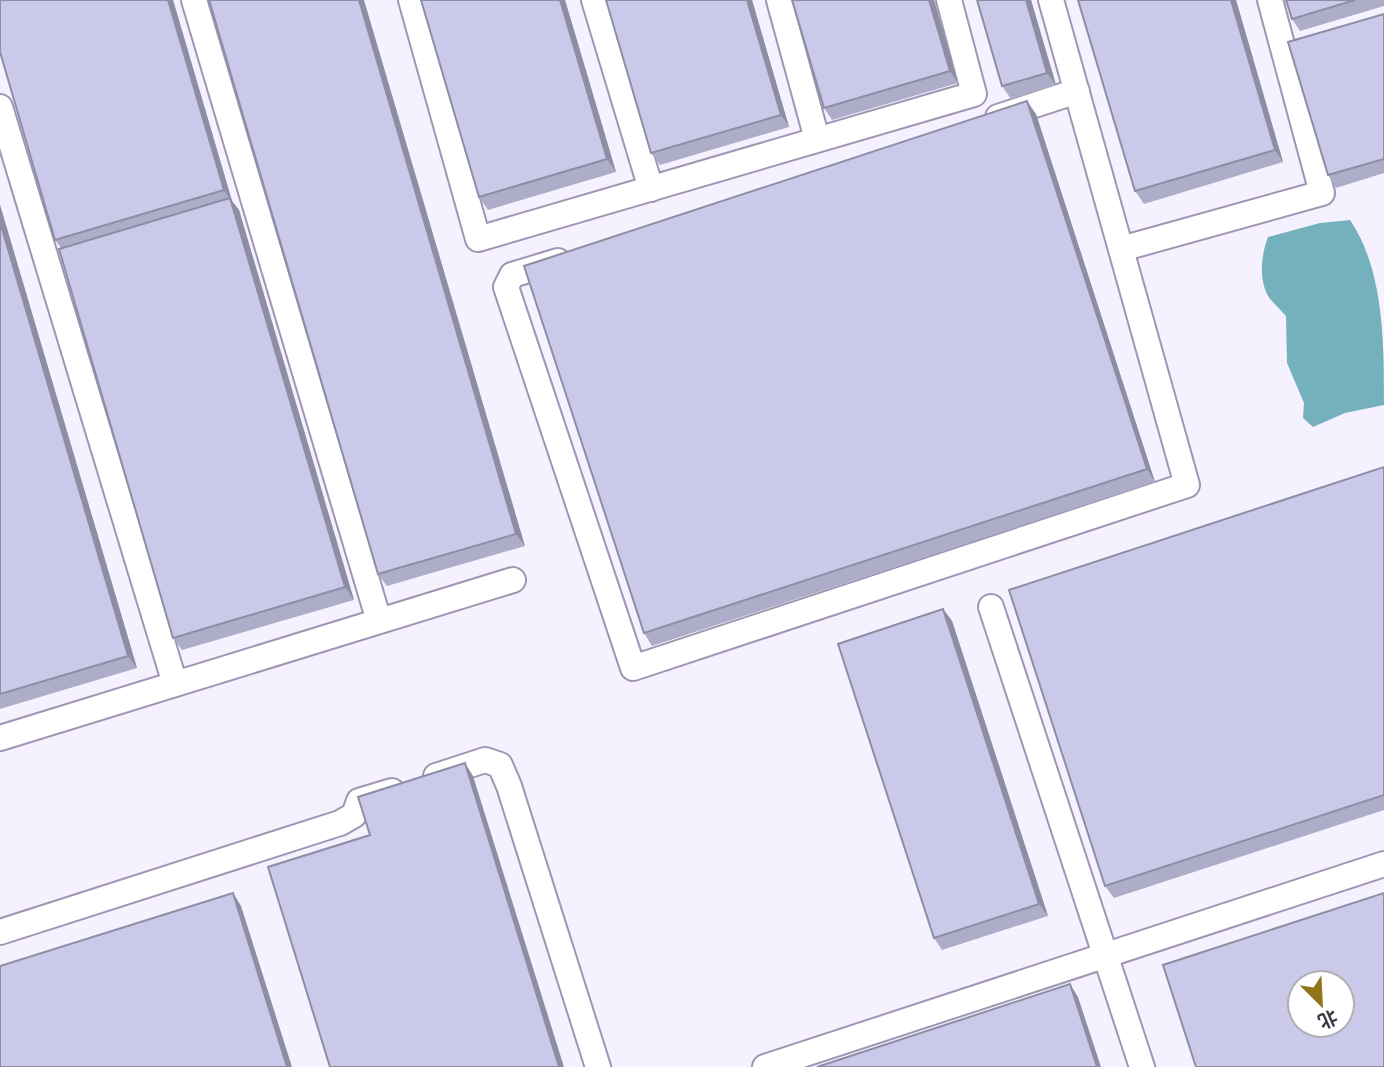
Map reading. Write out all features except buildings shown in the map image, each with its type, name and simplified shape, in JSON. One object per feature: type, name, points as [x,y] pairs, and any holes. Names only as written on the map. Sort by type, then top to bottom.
[{"type":"lane","points":[[194,0],[379,621]]},
{"type":"lane","points":[[411,0],[478,239],[974,94],[949,0]]},
{"type":"lane","points":[[594,0],[651,189]]},
{"type":"lane","points":[[779,0],[817,139]]},
{"type":"lane","points":[[578,254],[512,275],[506,287],[633,668],[1187,485],[1051,0]]},
{"type":"lane","points":[[1121,249],[1322,192],[1270,0]]},
{"type":"lane","points":[[972,125],[1077,91]]},
{"type":"lane","points":[[0,107],[175,684]]},
{"type":"lane","points":[[0,738],[513,580]]},
{"type":"lane","points":[[991,607],[1142,1067]]},
{"type":"lane","points":[[0,932],[340,823],[354,816],[359,801],[485,760],[500,765],[509,786],[598,1067]]},
{"type":"lane","points":[[765,1067],[1384,864]]},
{"type":"water","points":[[1350,220],[1370,261],[1376,284],[1382,332],[1384,405],[1345,413],[1313,427],[1303,418],[1304,403],[1287,363],[1286,316],[1270,299],[1264,285],[1264,252],[1268,237],[1320,223]]}]
